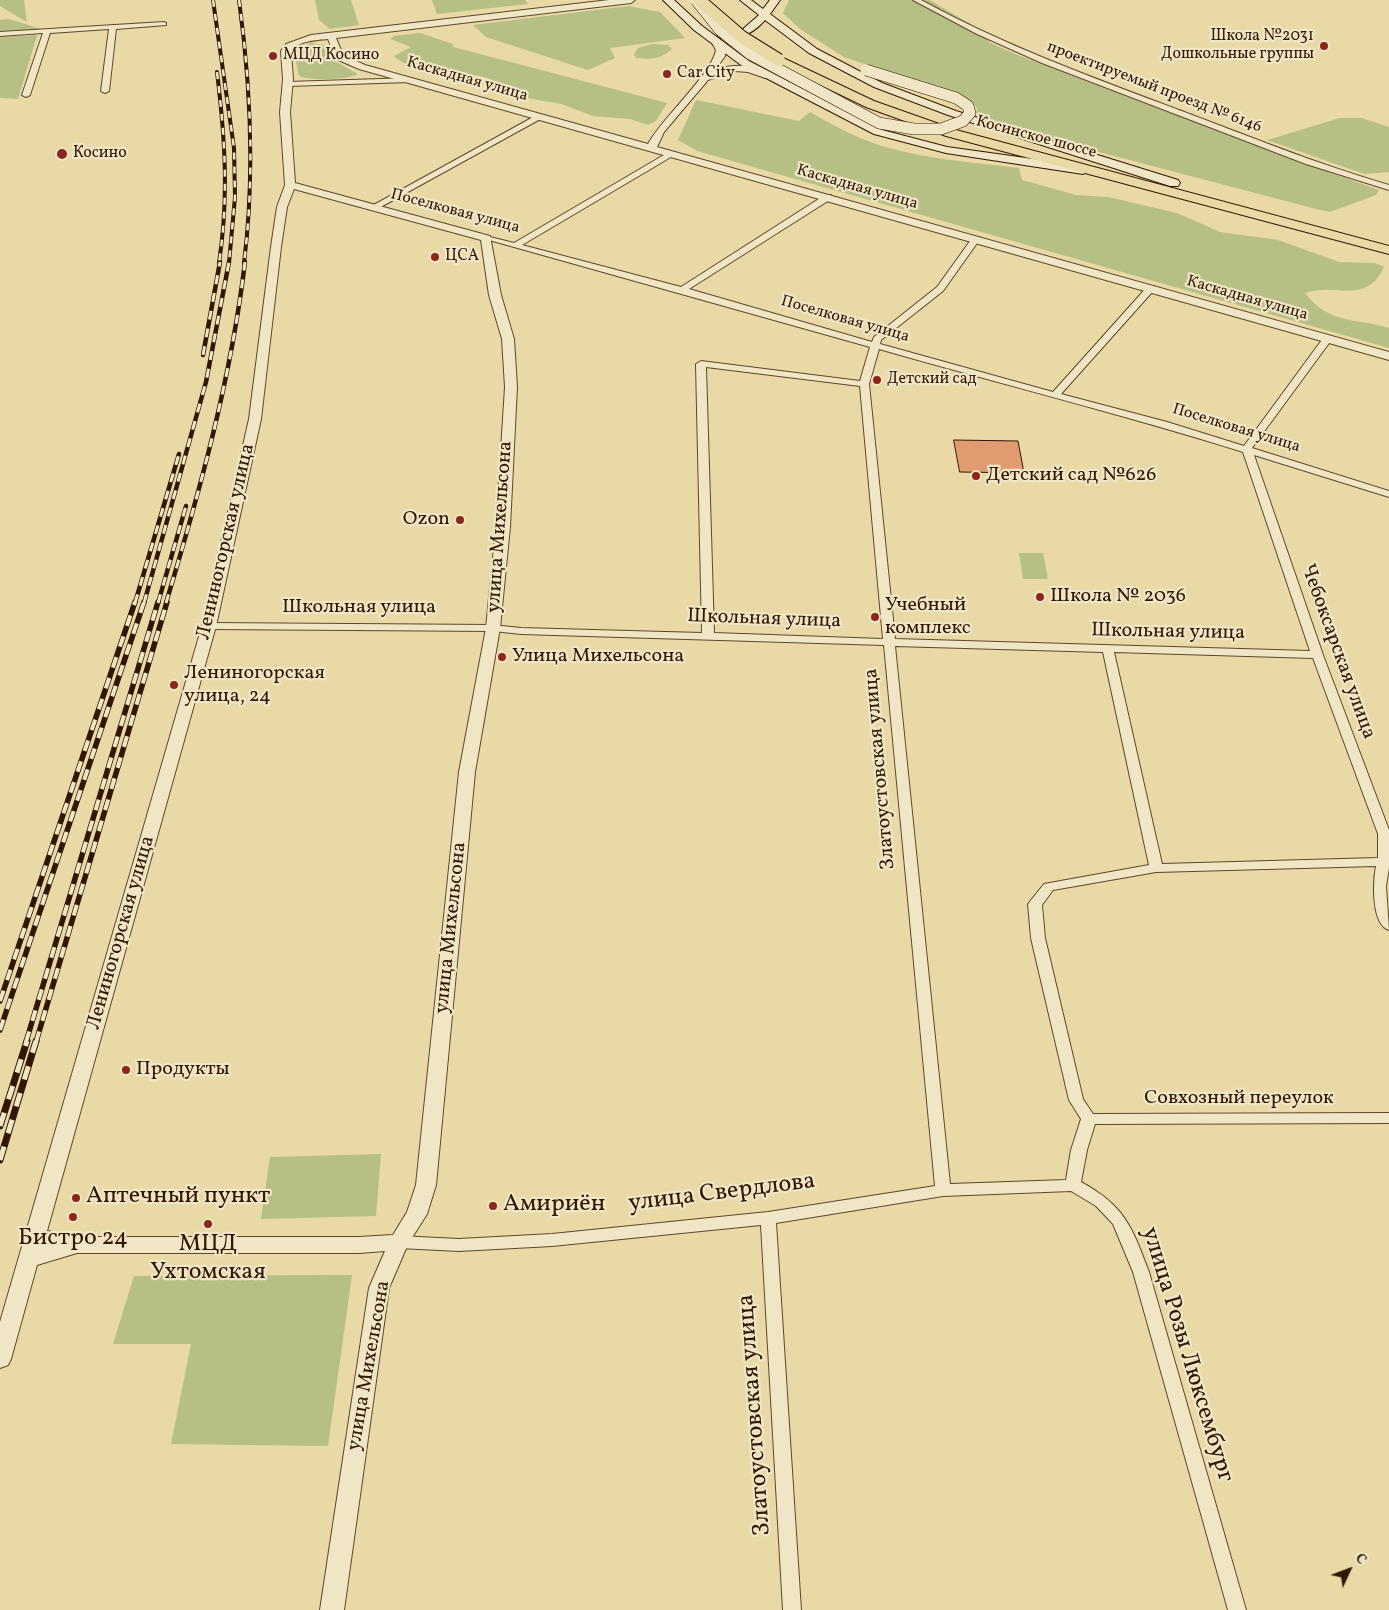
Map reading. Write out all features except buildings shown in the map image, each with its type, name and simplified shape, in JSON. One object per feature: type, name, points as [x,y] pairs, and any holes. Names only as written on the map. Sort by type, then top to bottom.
[{"type":"highway","name":"Косинское шоссе","points":[[698,0],[742,37],[779,60],[836,90],[900,116],[985,143],[1389,250]]},
{"type":"highway","name":"Косинское шоссе","points":[[728,9],[762,35],[796,57],[863,90],[943,120],[1008,140],[1389,240]]},
{"type":"main road","points":[[668,0],[716,42],[766,75],[864,126],[908,142],[946,150],[1111,176]]},
{"type":"main road","points":[[698,0],[705,14],[728,38],[753,58],[879,123],[901,128],[940,128],[959,124],[970,113],[968,106],[956,98],[866,70],[812,50]]},
{"type":"main road","points":[[745,0],[812,50],[853,74],[928,105],[1174,183]]},
{"type":"main road","points":[[698,28],[726,35],[750,31],[775,0]]},
{"type":"street","name":"Лениногорская улица","points":[[0,1359],[209,626],[254,419],[277,239],[282,207],[290,185],[285,112],[288,84],[286,53],[289,46],[312,38],[631,0]]},
{"type":"street","name":"проектируемый проезд № 6146","points":[[916,0],[974,32],[1041,61],[1314,164],[1389,188]]},
{"type":"street","points":[[0,34],[164,24]]},
{"type":"street","points":[[105,91],[113,27]]},
{"type":"street","points":[[26,95],[47,31]]},
{"type":"street","name":"Каскадная улица","points":[[331,36],[338,55],[344,61],[1389,356]]},
{"type":"street","points":[[651,148],[660,131],[705,78],[721,54],[716,42]]},
{"type":"street","points":[[705,78],[733,67],[749,68],[766,75]]},
{"type":"street","points":[[288,84],[409,80]]},
{"type":"street","points":[[374,207],[540,117]]},
{"type":"street","points":[[515,246],[672,154]]},
{"type":"street","name":"Поселковая улица","points":[[290,185],[682,290],[1054,396],[1130,415],[1247,449],[1389,494]]},
{"type":"street","points":[[682,290],[828,197]]},
{"type":"street","name":"улица Михельсона","points":[[332,1610],[379,1288],[399,1242],[417,1214],[426,1185],[468,772],[493,628],[503,527],[511,387],[508,339],[495,295],[486,238]]},
{"type":"street","points":[[874,345],[883,333],[940,290],[976,239]]},
{"type":"street","points":[[1054,396],[1152,288]]},
{"type":"street","points":[[1247,449],[1327,339]]},
{"type":"street","name":"Златоустовская улица","points":[[874,345],[864,384],[891,642],[898,746],[943,1190]]},
{"type":"street","points":[[708,637],[704,504],[706,454],[702,364],[864,384]]},
{"type":"street","name":"Чебоксарская улица","points":[[1247,449],[1317,655],[1384,834],[1387,862],[1380,881],[1381,907],[1389,926]]},
{"type":"street","name":"Школьная улица","points":[[209,626],[493,628],[521,631],[1317,655]]},
{"type":"street","points":[[1108,650],[1156,868]]},
{"type":"street","points":[[1072,1186],[1079,1150],[1089,1119],[1076,1100],[1038,938],[1035,904],[1050,887],[1156,868],[1387,862]]},
{"type":"street","name":"Совхозный переулок","points":[[1089,1119],[1389,1118]]},
{"type":"street","name":"улица Свердлова","points":[[35,1236],[78,1245],[359,1245],[399,1242],[460,1245],[552,1240],[768,1218],[943,1190],[1072,1186]]},
{"type":"street","name":"улица Розы Люксембург","points":[[1072,1186],[1098,1198],[1115,1213],[1126,1231],[1141,1272],[1237,1610]]},
{"type":"street","name":"Златоустовская улица","points":[[768,1218],[792,1610]]},
{"type":"street","name":"улица Свердлова","points":[[28,1260],[78,1245]]},
{"type":"green space","points":[[0,0],[24,0],[27,22],[0,6]]},
{"type":"green space","points":[[315,0],[351,0],[359,25],[330,29],[319,20]]},
{"type":"green space","points":[[432,0],[525,0],[528,4],[437,14]]},
{"type":"green space","points":[[789,0],[930,0],[993,38],[988,42],[1018,55],[1379,190],[1376,195],[1330,212],[1084,148],[984,117],[976,113],[977,108],[970,100],[844,57],[800,29],[783,13]]},
{"type":"green space","points":[[628,6],[660,12],[685,38],[610,48],[615,58],[588,70],[486,37],[473,25]]},
{"type":"green space","points":[[9,19],[41,29],[0,31],[0,20]]},
{"type":"green space","points":[[420,33],[453,44],[453,47],[667,103],[656,121],[648,125],[630,119],[593,116],[561,104],[516,96],[510,92],[508,87],[486,78],[422,69],[401,62],[394,56],[411,47],[390,39],[394,36]]},
{"type":"green space","points":[[37,35],[18,99],[0,98],[0,37]]},
{"type":"green space","points":[[312,43],[325,45],[331,59],[358,74],[346,78],[329,79],[312,79],[299,76],[294,51],[301,46]]},
{"type":"green space","points":[[652,44],[668,45],[672,49],[656,58],[636,58],[634,55],[638,48]]},
{"type":"green space","points":[[696,100],[799,121],[810,112],[859,137],[893,149],[946,159],[1019,168],[1022,180],[1076,195],[1108,197],[1177,213],[1220,232],[1278,240],[1339,262],[1375,263],[1384,267],[1377,279],[1368,286],[1349,291],[1316,290],[1305,293],[1324,311],[1334,316],[1389,328],[1389,348],[697,151],[678,140]]},
{"type":"green space","points":[[1340,118],[1362,118],[1389,127],[1389,172],[1364,174],[1267,140]]},
{"type":"green space","points":[[1019,553],[1043,553],[1048,579],[1023,579]]},
{"type":"green space","points":[[381,1154],[376,1216],[261,1219],[270,1157]]},
{"type":"green space","points":[[352,1275],[328,1446],[171,1444],[191,1344],[113,1344],[134,1276]]},
{"type":"railway","points":[[213,0],[234,148],[235,197],[229,263]]},
{"type":"railway","points":[[239,0],[249,99],[250,132],[250,197],[244,263]]},
{"type":"railway","points":[[217,72],[225,168],[224,215],[219,263]]},
{"type":"railway","points":[[203,355],[220,262]]},
{"type":"railway","points":[[144,603],[206,382],[229,262]]},
{"type":"railway","points":[[166,603],[191,518],[223,392],[232,349],[245,262]]},
{"type":"railway","points":[[135,603],[179,454]]},
{"type":"railway","points":[[158,603],[186,506]]},
{"type":"railway","points":[[0,1001],[135,602]]},
{"type":"railway","points":[[0,1030],[144,602]]},
{"type":"railway","points":[[26,1042],[158,602]]},
{"type":"railway","points":[[36,1042],[167,602]]},
{"type":"railway","points":[[0,1126],[27,1041]]},
{"type":"railway","points":[[0,1160],[36,1041]]},
{"type":"place","name":"Школа №2031 Дошкольные группы","points":[[1324,46]]},
{"type":"place","name":"МЦД Косино","points":[[273,56]]},
{"type":"place","name":"Car City","points":[[667,74]]},
{"type":"place","name":"Косино","points":[[62,154]]},
{"type":"place","name":"ЦСА","points":[[435,257]]},
{"type":"place","name":"Детский сад","points":[[877,380]]},
{"type":"place","name":"Детский сад №626","points":[[976,476]]},
{"type":"place","name":"Ozon","points":[[460,520]]},
{"type":"place","name":"Школа № 2036","points":[[1040,597]]},
{"type":"place","name":"Учебный комплекс","points":[[875,617]]},
{"type":"place","name":"Улица Михельсона","points":[[502,657]]},
{"type":"place","name":"Лениногорская улица, 24","points":[[174,685]]},
{"type":"place","name":"Продукты","points":[[126,1070]]},
{"type":"place","name":"Аптечный пункт","points":[[76,1198]]},
{"type":"place","name":"Амириён","points":[[493,1206]]},
{"type":"place","name":"Бистро 24","points":[[73,1217]]},
{"type":"place","name":"МЦД Ухтомская","points":[[208,1224]]}]
